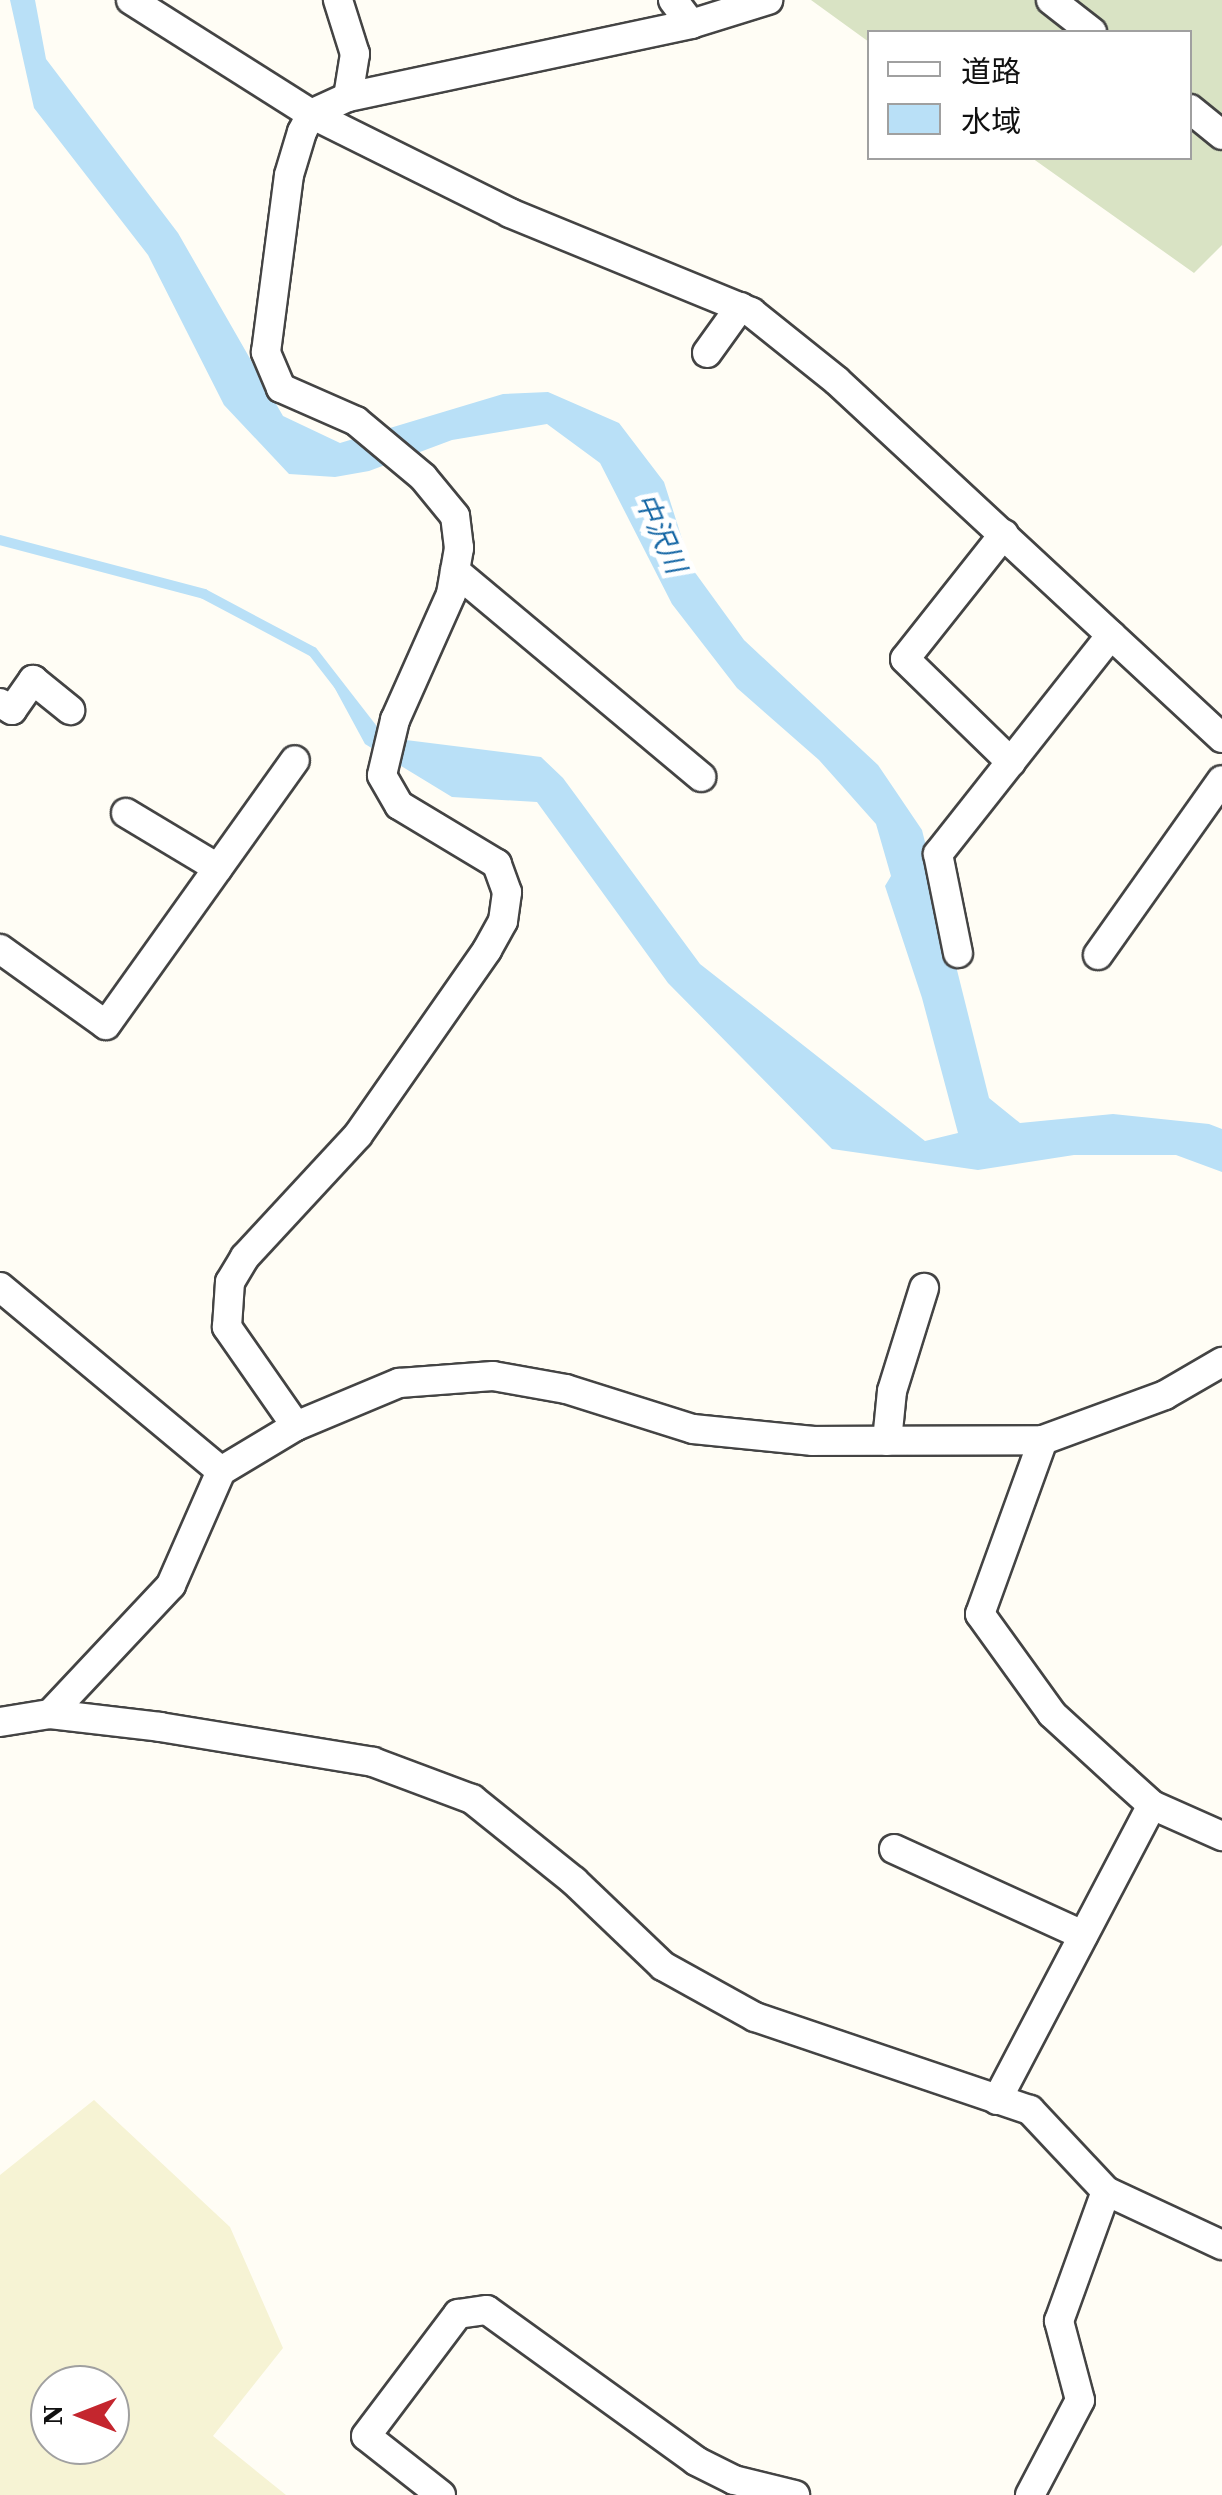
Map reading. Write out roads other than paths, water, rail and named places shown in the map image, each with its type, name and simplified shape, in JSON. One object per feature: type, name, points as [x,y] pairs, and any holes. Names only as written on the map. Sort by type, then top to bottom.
[{"type":"street","points":[[131,0],[311,114],[510,213],[740,307],[836,381],[1222,738]]},
{"type":"street","points":[[338,0],[355,54],[348,97]]},
{"type":"street","points":[[672,0],[691,24]]},
{"type":"street","points":[[296,1426],[228,1326],[230,1282],[246,1257],[358,1135],[503,921],[506,892],[497,864],[399,805],[382,775],[395,720],[450,594],[459,548],[455,516],[411,466],[356,421],[281,388],[266,352],[289,175],[311,114],[348,97],[691,24],[768,0]]},
{"type":"street","points":[[1050,0],[1089,30]]},
{"type":"street","points":[[1192,112],[1222,135]]},
{"type":"street","points":[[707,353],[740,307]]},
{"type":"street","points":[[1004,534],[906,659],[1010,762]]},
{"type":"street","points":[[454,571],[701,777]]},
{"type":"street","points":[[958,953],[938,854],[1111,635]]},
{"type":"street","points":[[4,714],[33,680],[70,710]]},
{"type":"street","points":[[0,949],[106,1024],[294,760]]},
{"type":"street","points":[[1098,955],[1222,780]]},
{"type":"street","points":[[126,813],[218,868]]},
{"type":"street","points":[[0,1287],[221,1471]]},
{"type":"street","points":[[887,1441],[892,1391],[924,1288]]},
{"type":"street","points":[[50,1714],[171,1584],[221,1471],[296,1426],[399,1382],[493,1376],[566,1389],[693,1430],[814,1441],[1043,1440],[1166,1395],[1222,1362]]},
{"type":"street","points":[[1043,1440],[980,1614],[1052,1714],[1152,1804],[1222,1836]]},
{"type":"street","points":[[0,1722],[50,1714],[372,1762],[472,1799],[574,1881],[663,1966],[754,2018],[1030,2110],[1106,2191],[1222,2245]]},
{"type":"street","points":[[997,2100],[1152,1804]]},
{"type":"street","points":[[894,1849],[1083,1934]]},
{"type":"street","points":[[1030,2495],[1080,2400],[1059,2322],[1106,2191]]},
{"type":"street","points":[[441,2495],[366,2436],[458,2314],[487,2310],[730,2487],[795,2495]]},
{"type":"water","name":"中沢川","points":[[10,0],[35,0],[46,59],[178,233],[283,416],[340,443],[503,394],[548,392],[619,423],[664,482],[691,567],[744,640],[878,765],[922,830],[989,1098],[1020,1123],[1113,1114],[1209,1124],[1222,1129],[1222,1172],[1176,1155],[1074,1155],[978,1170],[832,1149],[668,983],[537,802],[452,797],[365,744],[326,672],[374,736],[541,757],[563,778],[700,964],[925,1141],[958,1133],[922,998],[885,886],[891,876],[876,824],[819,760],[737,688],[672,604],[600,463],[547,424],[452,440],[369,471],[335,477],[289,474],[224,405],[148,255],[34,108]]},
{"type":"waterway","points":[[0,540],[204,594],[313,652],[386,746]]}]
